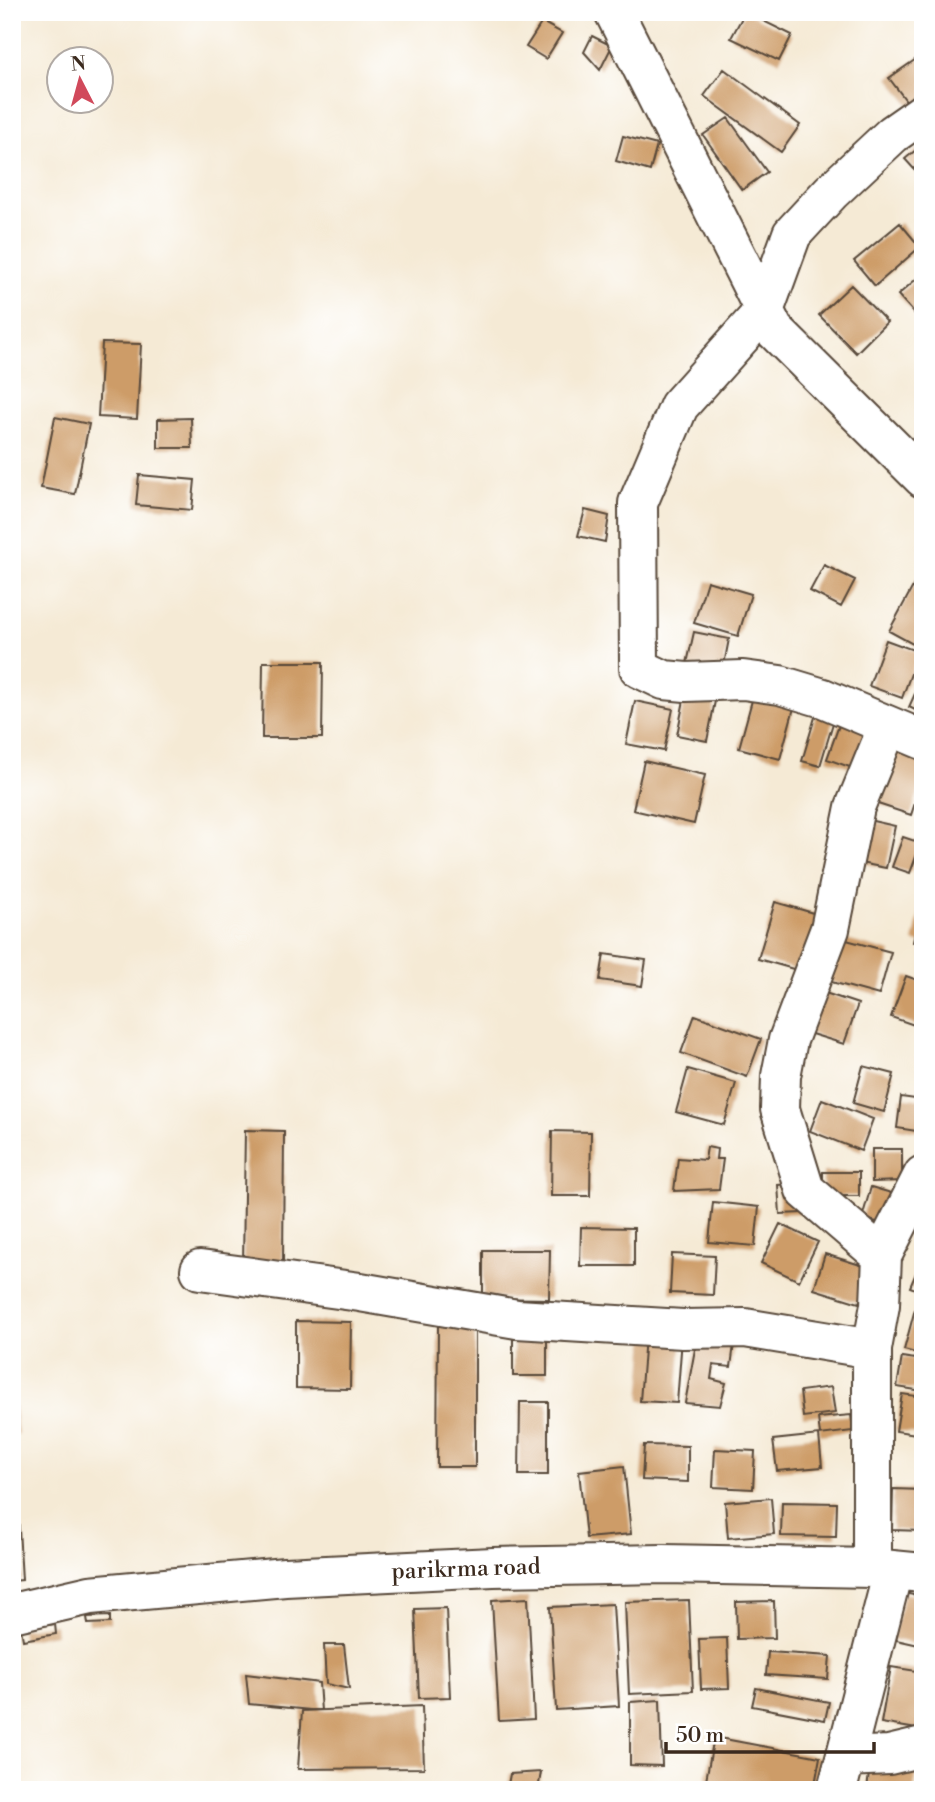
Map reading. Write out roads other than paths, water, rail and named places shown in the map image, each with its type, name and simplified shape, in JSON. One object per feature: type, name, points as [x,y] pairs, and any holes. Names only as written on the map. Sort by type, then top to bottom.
[{"type":"street","points":[[614,12],[774,330],[923,478]]},
{"type":"street","points":[[882,1256],[805,1189],[780,1109],[781,1076],[788,1041],[830,929],[855,807],[905,733],[822,698],[780,685],[743,680],[664,680],[639,668],[638,503],[679,406],[764,311],[792,234],[831,192],[893,134],[923,113]]},
{"type":"street","points":[[841,1774],[896,1571],[872,1349],[880,1305],[882,1256],[923,1175]]},
{"type":"street","points":[[200,1270],[360,1292],[517,1320],[683,1329],[745,1328],[872,1349]]},
{"type":"street","name":"parikrma road","points":[[12,1613],[90,1595],[285,1577],[493,1567],[651,1564],[896,1571]]},
{"type":"street","points":[[841,1774],[888,1755],[923,1746]]}]
